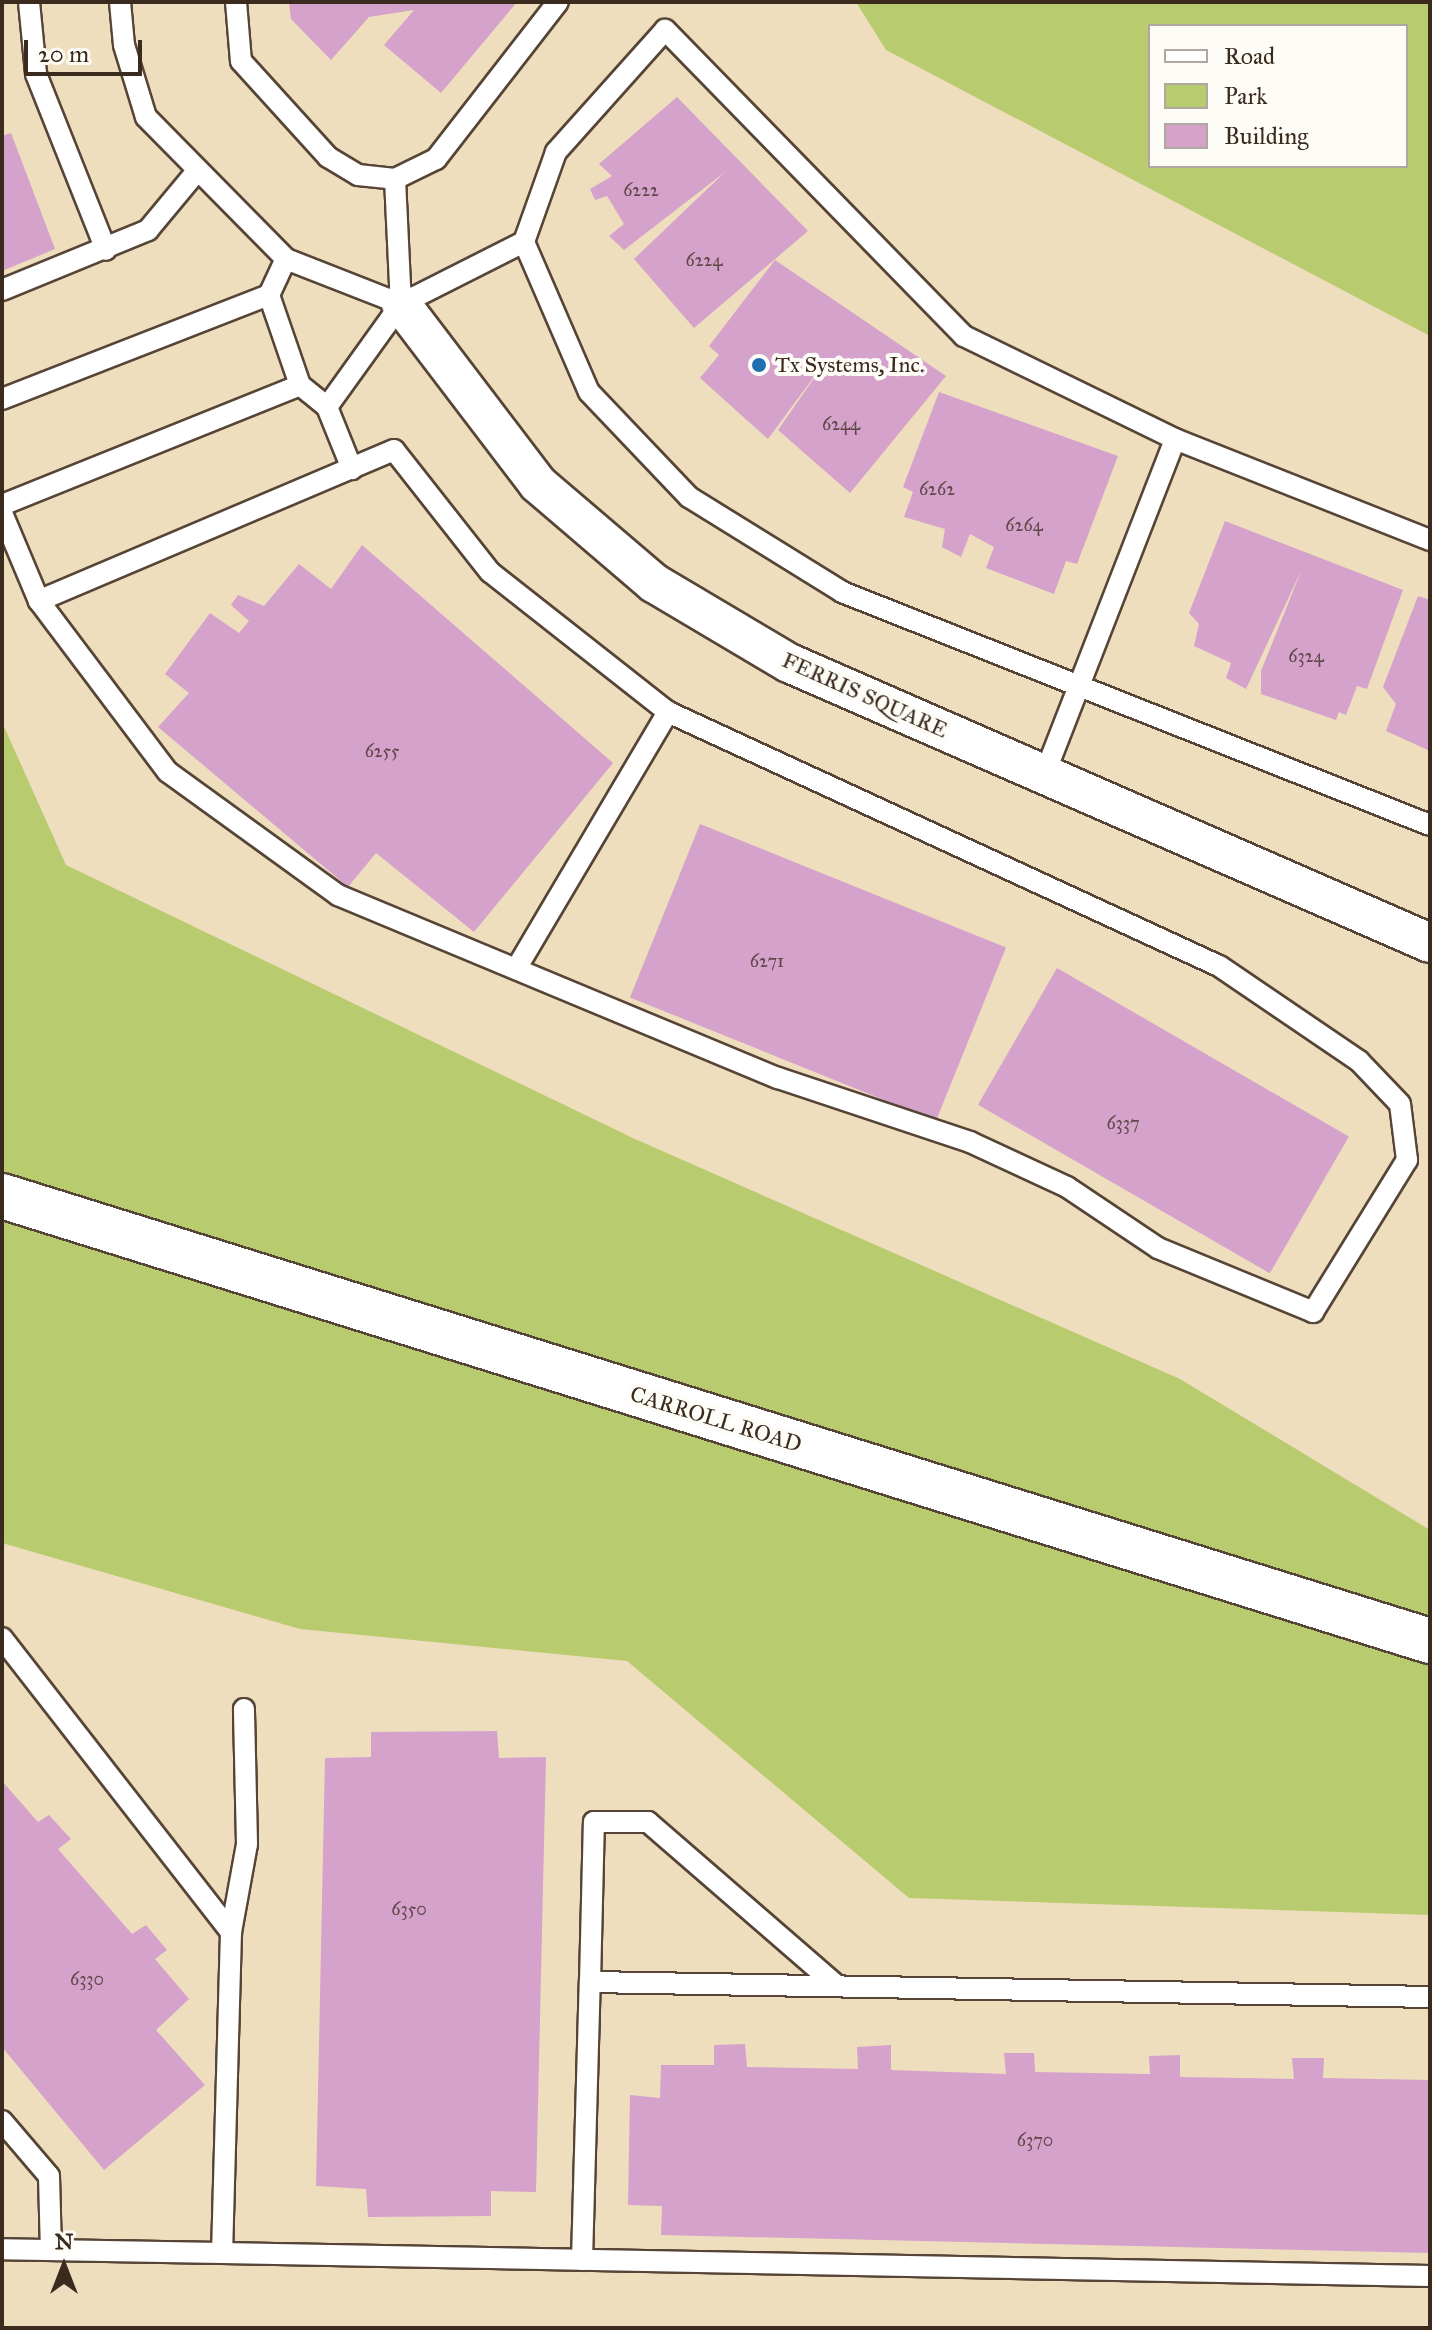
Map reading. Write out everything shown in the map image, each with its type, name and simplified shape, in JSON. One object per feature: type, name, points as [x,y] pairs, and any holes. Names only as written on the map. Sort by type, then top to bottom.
[{"type":"main road","name":"CARROLL ROAD","points":[[2,1196],[1430,1641]]},
{"type":"street","name":"FERRIS SQUARE","points":[[401,304],[538,484],[654,583],[789,663],[1430,943]]},
{"type":"lane","points":[[29,2],[36,74],[106,250]]},
{"type":"lane","points":[[120,2],[124,45],[146,117],[286,259],[401,304]]},
{"type":"lane","points":[[236,2],[241,61],[250,72],[328,157],[358,175],[395,179],[436,159],[558,2]]},
{"type":"lane","points":[[1430,540],[1175,439],[964,336],[665,30],[556,152],[524,242],[589,392],[689,497],[842,592],[1073,687],[1430,825]]},
{"type":"lane","points":[[2,290],[106,250],[148,230],[197,171]]},
{"type":"lane","points":[[395,179],[401,304]]},
{"type":"lane","points":[[327,407],[401,304],[524,242]]},
{"type":"lane","points":[[2,399],[269,295],[286,259]]},
{"type":"lane","points":[[269,295],[300,385],[327,407],[352,469]]},
{"type":"lane","points":[[2,505],[300,385]]},
{"type":"lane","points":[[1045,773],[1073,687],[1175,439]]},
{"type":"lane","points":[[2,513],[39,601],[168,772],[338,895],[778,1078],[970,1142],[1067,1187],[1158,1248],[1313,1312],[1407,1160],[1400,1104],[1359,1061],[1219,966],[668,712],[490,572],[394,450],[39,601]]},
{"type":"lane","points":[[516,969],[668,712]]},
{"type":"lane","points":[[2,1638],[231,1932]]},
{"type":"lane","points":[[222,2253],[231,1932],[247,1844],[244,1709]]},
{"type":"lane","points":[[582,2260],[594,1822],[648,1822],[837,1986]]},
{"type":"lane","points":[[590,1982],[1430,1997]]},
{"type":"lane","points":[[2,2121],[49,2176],[51,2250]]},
{"type":"lane","points":[[2,2249],[1430,2276]]},
{"type":"green space","points":[[856,2],[1430,2],[1430,336],[886,50]]},
{"type":"green space","points":[[2,722],[66,865],[635,1139],[1180,1379],[1430,1530],[1430,1915],[909,1898],[627,1661],[300,1629],[2,1543]]},
{"type":"building","points":[[289,2],[517,2],[441,93],[384,45],[414,10],[369,17],[331,60],[291,19]]},
{"type":"building","points":[[677,97],[808,231],[694,328],[634,259],[725,172],[624,250],[609,236],[624,224],[607,196],[595,200],[590,189],[612,176],[599,164]]},
{"type":"building","points":[[11,133],[55,249],[2,271],[2,136]]},
{"type":"building","points":[[775,260],[946,376],[850,493],[778,430],[830,355],[768,439],[700,378],[719,355],[709,346]]},
{"type":"building","points":[[939,392],[1118,456],[1077,564],[1066,561],[1054,594],[986,568],[994,547],[970,534],[961,557],[942,547],[945,529],[904,517],[913,492],[903,487]]},
{"type":"building","points":[[1225,521],[1403,590],[1367,689],[1357,686],[1346,715],[1339,712],[1336,720],[1261,694],[1261,671],[1302,569],[1246,689],[1226,678],[1231,663],[1194,646],[1199,624],[1189,613]]},
{"type":"building","points":[[362,545],[613,763],[474,932],[376,853],[348,887],[158,727],[189,693],[165,674],[210,613],[239,633],[249,621],[231,605],[238,595],[264,606],[299,564],[331,589]]},
{"type":"building","points":[[1418,596],[1430,600],[1430,751],[1386,731],[1396,704],[1383,687]]},
{"type":"building","points":[[700,824],[1006,948],[936,1121],[630,997]]},
{"type":"building","points":[[1057,968],[1349,1136],[1270,1273],[978,1105]]},
{"type":"building","points":[[497,1731],[499,1758],[546,1757],[536,2192],[491,2191],[491,2216],[368,2217],[366,2189],[316,2186],[325,1758],[371,1757],[371,1732]]},
{"type":"building","points":[[2,1781],[38,1822],[49,1815],[71,1839],[58,1849],[132,1934],[146,1925],[167,1950],[155,1959],[189,1999],[156,2030],[205,2085],[104,2170],[2,2047]]},
{"type":"building","points":[[745,2044],[747,2067],[858,2069],[857,2047],[891,2045],[891,2070],[1006,2074],[1004,2053],[1034,2053],[1035,2072],[1150,2074],[1149,2056],[1180,2055],[1180,2077],[1294,2079],[1292,2058],[1324,2058],[1323,2078],[1430,2080],[1430,2253],[661,2235],[662,2206],[628,2205],[630,2095],[660,2098],[661,2065],[714,2065],[714,2045]]},
{"type":"place","name":"Tx Systems, Inc.","points":[[759,365]]}]
